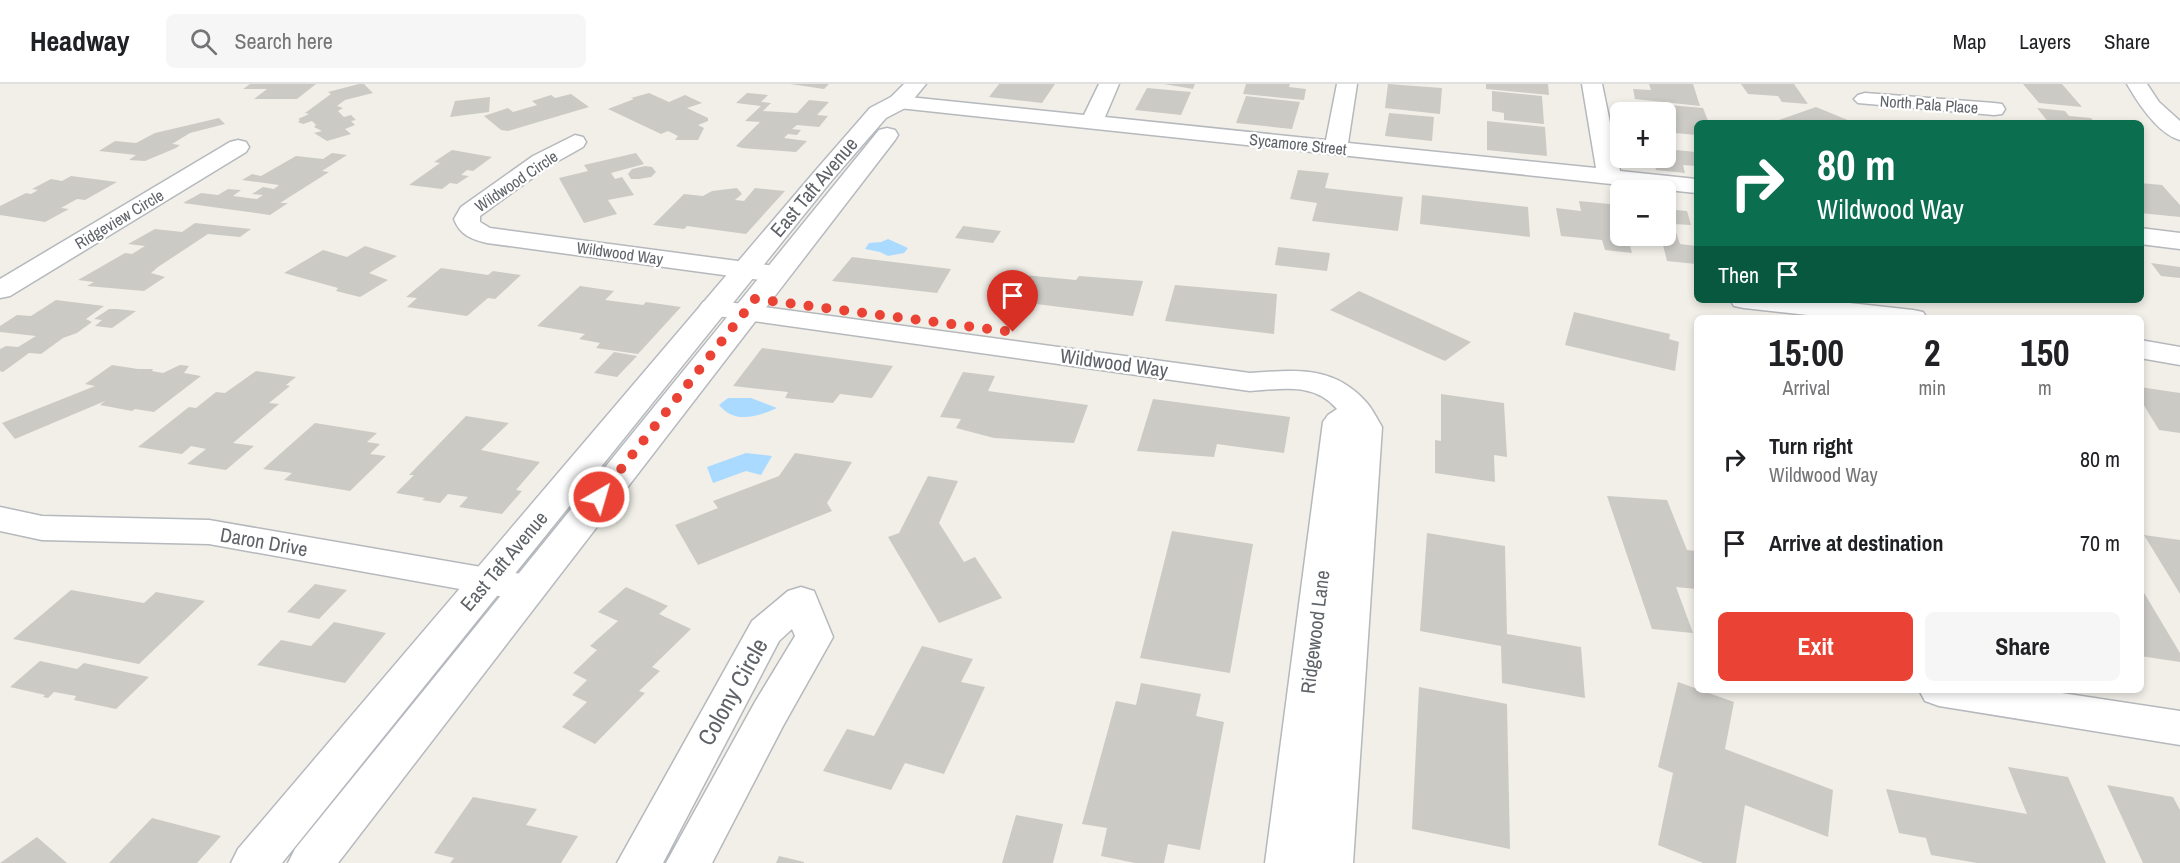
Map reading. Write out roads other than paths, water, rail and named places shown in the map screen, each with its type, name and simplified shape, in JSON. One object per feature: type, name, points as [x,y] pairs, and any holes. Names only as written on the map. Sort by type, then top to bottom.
[{"type":"street","name":"East Taft Avenue","points":[[311,863],[527,588],[734,304],[745,270],[878,113],[899,102],[916,84]]},
{"type":"street","points":[[1091,123],[1109,84]]},
{"type":"street","points":[[1336,148],[1347,84]]},
{"type":"street","points":[[1592,84],[1609,176]]},
{"type":"street","points":[[1973,84],[1999,116]]},
{"type":"street","points":[[2138,84],[2151,105],[2180,132]]},
{"type":"street","name":"North Pala Place","points":[[1865,99],[1999,116]]},
{"type":"street","name":"East Taft Avenue","points":[[254,863],[487,581],[734,304],[775,274],[902,116],[899,102]]},
{"type":"street","name":"Sycamore Street","points":[[899,102],[1694,186]]},
{"type":"street","name":"Wildwood Circle","points":[[468,226],[466,219],[470,212],[541,162],[575,142]]},
{"type":"street","name":"Ridgeview Circle","points":[[0,290],[238,147]]},
{"type":"street","name":"Wildwood Way","points":[[468,226],[487,235],[775,274]]},
{"type":"street","points":[[2144,236],[2180,241]]},
{"type":"street","points":[[1772,303],[1885,315]]},
{"type":"street","name":"Wildwood Way","points":[[734,304],[964,334],[1250,382],[1302,380],[1321,382],[1347,400]]},
{"type":"street","points":[[2144,350],[2180,356]]},
{"type":"street","name":"Ridgewood Lane","points":[[1288,863],[1339,422],[1347,400]]},
{"type":"street","name":"Ridgewood Lane","points":[[1330,863],[1366,427],[1347,400]]},
{"type":"street","name":"Daron Drive","points":[[0,519],[42,528],[209,532],[527,588]]},
{"type":"street","name":"Colony Circle","points":[[640,863],[765,631],[801,601],[814,637],[689,863]]},
{"type":"street","points":[[1957,693],[2180,728]]},
{"type":"street","points":[[673,803],[717,812]]},
{"type":"water","points":[[888,239],[908,248],[904,253],[888,256],[865,249],[869,243]]},
{"type":"water","points":[[728,398],[751,398],[777,408],[754,416],[739,417],[725,411],[719,405]]},
{"type":"water","points":[[746,453],[772,456],[761,475],[746,471],[713,483],[707,467]]}]
